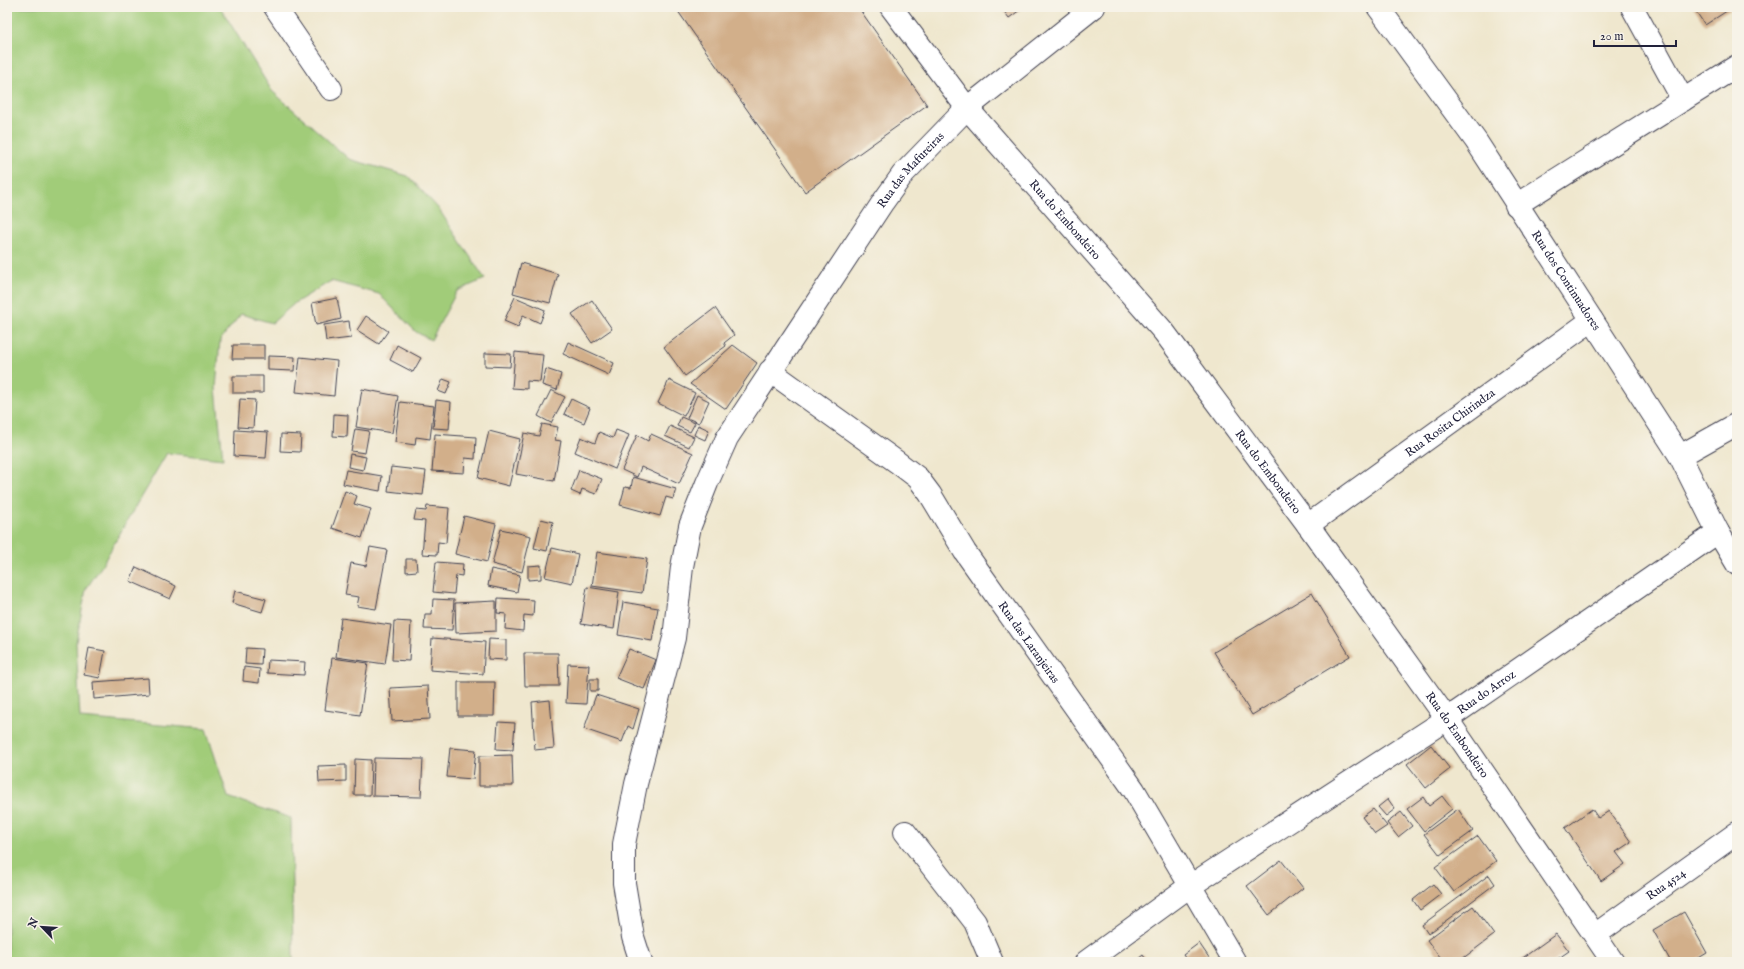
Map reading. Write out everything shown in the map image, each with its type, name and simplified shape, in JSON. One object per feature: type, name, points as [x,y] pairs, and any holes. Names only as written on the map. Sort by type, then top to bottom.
[{"type":"street","points":[[276,7],[331,89]]},
{"type":"street","name":"Rua do Embondeiro","points":[[891,7],[967,108],[1164,332],[1308,525],[1447,719],[1613,962]]},
{"type":"street","name":"Rua das Mafureiras","points":[[641,962],[633,937],[624,883],[624,844],[636,784],[674,638],[682,567],[690,526],[727,438],[770,371],[903,174],[967,108],[1094,7]]},
{"type":"street","name":"Rua dos Continuadores","points":[[1378,7],[1476,141],[1516,205],[1680,456],[1718,532],[1737,564]]},
{"type":"street","points":[[1632,7],[1683,100]]},
{"type":"street","points":[[1516,205],[1737,66]]},
{"type":"street","name":"Rua Rosita Chirindza","points":[[1308,525],[1592,320]]},
{"type":"street","name":"Rua das Laranjeiras","points":[[770,371],[918,478],[930,494],[964,552],[1134,790],[1235,962]]},
{"type":"street","points":[[1680,456],[1737,424]]},
{"type":"street","name":"Rua do Arroz","points":[[1086,962],[1190,886],[1447,719],[1718,532]]},
{"type":"street","points":[[905,832],[975,922],[992,962]]},
{"type":"street","name":"Rua 4524","points":[[1595,935],[1737,833]]},
{"type":"green space","points":[[7,7],[220,7],[272,91],[349,159],[408,176],[438,208],[485,279],[457,291],[431,340],[416,332],[379,294],[331,281],[295,303],[272,323],[241,314],[220,340],[216,388],[223,459],[167,453],[101,567],[86,589],[76,642],[80,718],[206,729],[228,797],[291,818],[293,962],[7,962]]},
{"type":"building","points":[[675,7],[858,7],[927,105],[805,192]]},
{"type":"building","points":[[1001,7],[1024,7],[1009,18]]},
{"type":"building","points":[[1693,7],[1733,7],[1705,25]]},
{"type":"building","points":[[521,263],[558,274],[550,303],[513,293]]},
{"type":"building","points":[[515,297],[545,310],[540,323],[523,315],[518,327],[504,321]]},
{"type":"building","points":[[337,298],[341,319],[316,325],[312,303]]},
{"type":"building","points":[[592,300],[612,329],[592,343],[572,314]]},
{"type":"building","points":[[715,308],[734,335],[724,343],[726,346],[685,376],[664,347]]},
{"type":"building","points":[[366,316],[388,331],[379,344],[357,330]]},
{"type":"building","points":[[349,321],[351,338],[326,341],[324,325]]},
{"type":"building","points":[[568,342],[614,363],[609,375],[563,354]]},
{"type":"building","points":[[233,345],[264,345],[264,359],[232,359]]},
{"type":"building","points":[[397,345],[421,358],[413,372],[390,360]]},
{"type":"building","points":[[733,345],[757,363],[726,409],[690,384]]},
{"type":"building","points":[[515,352],[543,355],[540,382],[527,381],[527,389],[512,388]]},
{"type":"building","points":[[485,353],[511,354],[510,367],[485,366]]},
{"type":"building","points":[[268,356],[295,357],[294,371],[268,370]]},
{"type":"building","points":[[300,357],[337,361],[334,396],[296,392]]},
{"type":"building","points":[[546,369],[561,374],[557,390],[542,385]]},
{"type":"building","points":[[233,376],[263,376],[263,393],[233,393]]},
{"type":"building","points":[[443,379],[451,382],[446,394],[438,391]]},
{"type":"building","points":[[669,380],[695,393],[684,416],[658,403]]},
{"type":"building","points":[[362,389],[398,396],[392,433],[356,427]]},
{"type":"building","points":[[551,390],[565,397],[551,423],[538,416]]},
{"type":"building","points":[[697,395],[709,401],[699,423],[687,418]]},
{"type":"building","points":[[240,399],[255,400],[253,428],[238,427]]},
{"type":"building","points":[[571,399],[590,408],[584,423],[564,414]]},
{"type":"building","points":[[436,400],[451,402],[449,429],[433,428]]},
{"type":"building","points":[[400,402],[434,406],[430,439],[416,437],[415,445],[395,442]]},
{"type":"building","points":[[334,414],[348,415],[347,437],[333,436]]},
{"type":"building","points":[[681,417],[695,423],[690,432],[677,426]]},
{"type":"building","points":[[542,424],[558,427],[555,440],[561,441],[554,481],[516,474],[524,433],[539,436]]},
{"type":"building","points":[[698,425],[709,430],[705,440],[694,435]]},
{"type":"building","points":[[670,426],[694,437],[689,447],[665,436]]},
{"type":"building","points":[[355,429],[369,431],[365,453],[351,451]]},
{"type":"building","points":[[235,430],[268,432],[266,458],[234,456]]},
{"type":"building","points":[[616,430],[629,435],[615,469],[575,452],[581,437],[595,443],[599,432],[613,438]]},
{"type":"building","points":[[489,431],[520,439],[509,486],[478,478]]},
{"type":"building","points":[[281,434],[301,435],[300,452],[280,451]]},
{"type":"building","points":[[435,434],[476,437],[475,459],[465,458],[464,473],[432,471]]},
{"type":"building","points":[[651,434],[693,453],[679,484],[641,467],[637,477],[622,470],[637,435],[648,441]]},
{"type":"building","points":[[350,454],[366,457],[363,470],[348,467]]},
{"type":"building","points":[[391,467],[426,471],[423,495],[388,491]]},
{"type":"building","points":[[346,470],[382,476],[380,491],[343,484]]},
{"type":"building","points":[[579,470],[602,479],[596,494],[582,489],[580,495],[571,491]]},
{"type":"building","points":[[633,477],[676,489],[673,499],[666,497],[660,516],[620,505],[625,487],[631,488]]},
{"type":"building","points":[[345,491],[357,496],[354,504],[371,509],[362,538],[332,528]]},
{"type":"building","points":[[427,506],[449,508],[446,543],[438,542],[437,555],[422,554],[425,521],[414,520],[416,510],[426,511]]},
{"type":"building","points":[[464,516],[496,524],[487,562],[455,554]]},
{"type":"building","points":[[541,519],[553,522],[547,551],[534,548]]},
{"type":"building","points":[[501,529],[531,536],[522,572],[492,564]]},
{"type":"building","points":[[370,547],[387,550],[376,609],[357,606],[359,597],[345,595],[351,563],[366,566]]},
{"type":"building","points":[[552,548],[578,554],[572,583],[545,577]]},
{"type":"building","points":[[597,552],[647,559],[642,593],[592,586]]},
{"type":"building","points":[[406,559],[416,559],[417,571],[406,572]]},
{"type":"building","points":[[436,562],[463,564],[462,576],[456,575],[454,594],[433,592]]},
{"type":"building","points":[[541,565],[541,579],[528,580],[528,566]]},
{"type":"building","points":[[136,567],[176,586],[170,599],[130,581]]},
{"type":"building","points":[[491,569],[520,575],[517,592],[488,586]]},
{"type":"building","points":[[587,587],[619,592],[614,629],[581,624]]},
{"type":"building","points":[[235,591],[266,599],[262,612],[232,603]]},
{"type":"building","points":[[1312,593],[1350,656],[1252,715],[1214,652]]},
{"type":"building","points":[[498,598],[534,600],[533,616],[524,615],[523,631],[505,629],[506,614],[497,613]]},
{"type":"building","points":[[433,599],[454,600],[452,630],[424,629],[425,614],[432,614]]},
{"type":"building","points":[[496,601],[496,631],[456,633],[455,603]]},
{"type":"building","points":[[623,602],[658,608],[652,641],[618,635]]},
{"type":"building","points":[[341,618],[391,625],[385,664],[336,657]]},
{"type":"building","points":[[394,621],[411,622],[409,661],[392,660]]},
{"type":"building","points":[[432,638],[485,642],[483,674],[430,670]]},
{"type":"building","points":[[489,639],[506,640],[506,660],[488,659]]},
{"type":"building","points":[[89,648],[105,651],[100,678],[84,675]]},
{"type":"building","points":[[246,648],[262,649],[261,665],[245,664]]},
{"type":"building","points":[[629,649],[656,660],[644,689],[616,678]]},
{"type":"building","points":[[524,653],[558,653],[559,686],[525,686]]},
{"type":"building","points":[[332,658],[368,663],[360,715],[325,710]]},
{"type":"building","points":[[268,660],[305,662],[304,675],[267,673]]},
{"type":"building","points":[[568,664],[589,665],[586,704],[566,703]]},
{"type":"building","points":[[244,667],[260,669],[259,683],[243,681]]},
{"type":"building","points":[[148,678],[149,694],[94,699],[93,682]]},
{"type":"building","points":[[590,679],[598,679],[598,691],[590,691]]},
{"type":"building","points":[[458,682],[495,682],[494,716],[458,716]]},
{"type":"building","points":[[428,686],[430,719],[392,721],[390,688]]},
{"type":"building","points":[[596,695],[639,709],[633,729],[628,726],[622,742],[584,729]]},
{"type":"building","points":[[550,700],[554,748],[535,750],[532,702]]},
{"type":"building","points":[[498,722],[515,723],[513,750],[496,749]]},
{"type":"building","points":[[1431,745],[1450,769],[1426,788],[1407,764]]},
{"type":"building","points":[[450,748],[476,750],[473,779],[447,777]]},
{"type":"building","points":[[512,755],[513,786],[479,786],[479,756]]},
{"type":"building","points":[[374,758],[423,759],[421,797],[373,796]]},
{"type":"building","points":[[355,759],[371,760],[370,795],[354,795]]},
{"type":"building","points":[[346,765],[346,781],[319,782],[318,766]]},
{"type":"building","points":[[1442,796],[1452,809],[1424,831],[1407,809],[1423,797],[1429,806]]},
{"type":"building","points":[[1388,799],[1395,809],[1386,816],[1378,807]]},
{"type":"building","points":[[1373,809],[1387,826],[1375,834],[1362,817]]},
{"type":"building","points":[[1458,809],[1473,831],[1440,855],[1424,834]]},
{"type":"building","points":[[1592,809],[1598,818],[1609,811],[1631,842],[1616,852],[1625,864],[1601,881],[1565,828]]},
{"type":"building","points":[[1401,812],[1412,826],[1398,837],[1387,823]]},
{"type":"building","points":[[1478,836],[1496,861],[1454,892],[1435,867]]},
{"type":"building","points":[[1281,860],[1303,888],[1269,915],[1247,886]]},
{"type":"building","points":[[1489,875],[1495,884],[1428,934],[1422,925]]},
{"type":"building","points":[[1433,884],[1441,894],[1420,910],[1413,900]]},
{"type":"building","points":[[1473,906],[1494,935],[1458,962],[1443,962],[1427,940]]},
{"type":"building","points":[[1684,912],[1707,953],[1692,962],[1671,962],[1653,930]]},
{"type":"building","points":[[1556,934],[1569,951],[1553,962],[1517,962]]},
{"type":"building","points":[[1199,943],[1212,962],[1188,962],[1183,955]]},
{"type":"building","points":[[1143,955],[1148,962],[1134,962]]}]
